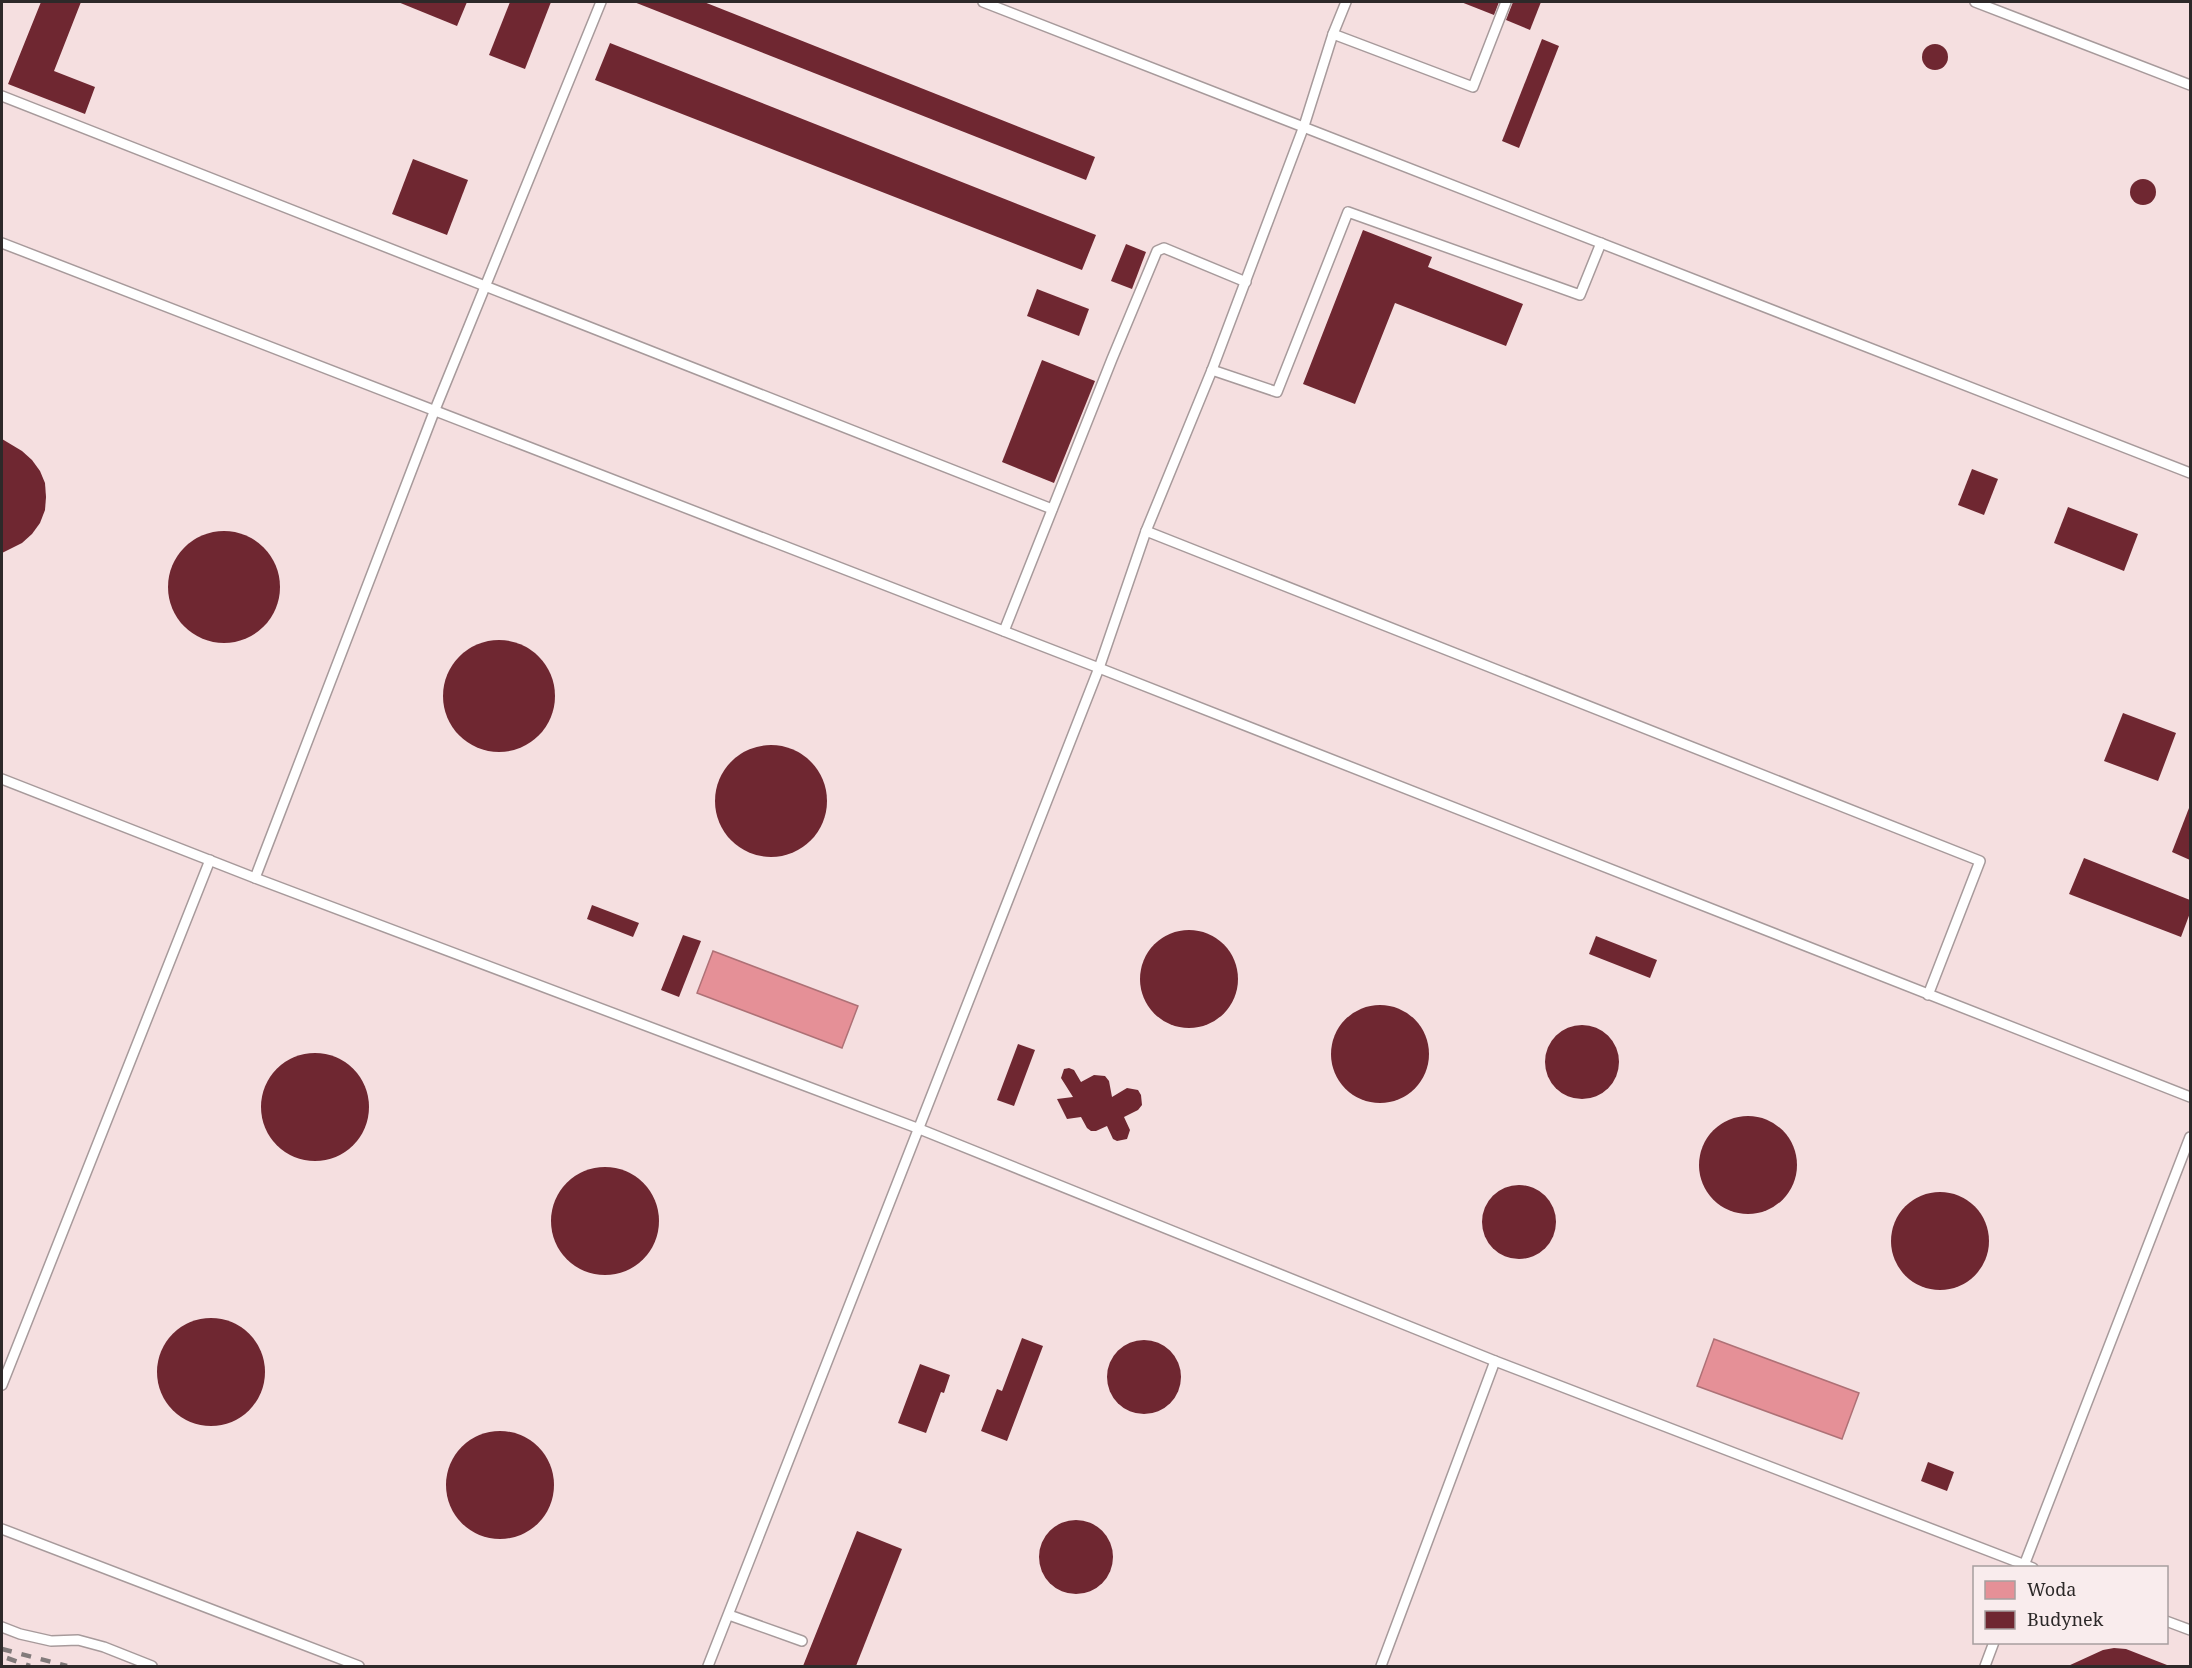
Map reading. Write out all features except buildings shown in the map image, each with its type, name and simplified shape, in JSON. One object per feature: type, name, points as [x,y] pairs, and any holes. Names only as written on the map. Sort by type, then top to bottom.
[{"type":"lane","points":[[255,878],[434,412],[601,2]]},
{"type":"lane","points":[[983,2],[2190,473]]},
{"type":"lane","points":[[708,1666],[1098,668],[1146,531],[1246,282],[1304,126],[1333,34],[1346,2]]},
{"type":"lane","points":[[1333,34],[1473,87],[1506,2]]},
{"type":"lane","points":[[1975,2],[2190,85]]},
{"type":"lane","points":[[2,96],[1052,509]]},
{"type":"lane","points":[[1212,370],[1277,392],[1348,212],[1581,295],[1601,243]]},
{"type":"lane","points":[[2,243],[1004,631],[2190,1097]]},
{"type":"lane","points":[[1004,631],[1157,251],[1164,248],[1246,282]]},
{"type":"lane","points":[[1146,531],[1980,861],[1928,995]]},
{"type":"lane","points":[[2,779],[255,878],[917,1128],[1495,1361],[2027,1566],[2190,1137]]},
{"type":"lane","points":[[2,1385],[210,860]]},
{"type":"lane","points":[[1381,1666],[1495,1361]]},
{"type":"lane","points":[[2,1529],[359,1666]]},
{"type":"lane","points":[[729,1615],[802,1641]]},
{"type":"lane","points":[[2168,1622],[2190,1630]]},
{"type":"lane","points":[[2,1627],[51,1641],[78,1640],[104,1647],[152,1666]]},
{"type":"lane","points":[[1984,1666],[1993,1644]]},
{"type":"shaded area","points":[[2,2],[2190,2],[2190,1666],[2,1666]]},
{"type":"water","points":[[713,951],[858,1006],[842,1048],[697,993]]},
{"type":"water","points":[[1714,1339],[1859,1393],[1842,1439],[1697,1386]]},
{"type":"railway","points":[[2,1649],[67,1666]]},
{"type":"railway","points":[[7,1658],[30,1666]]}]
